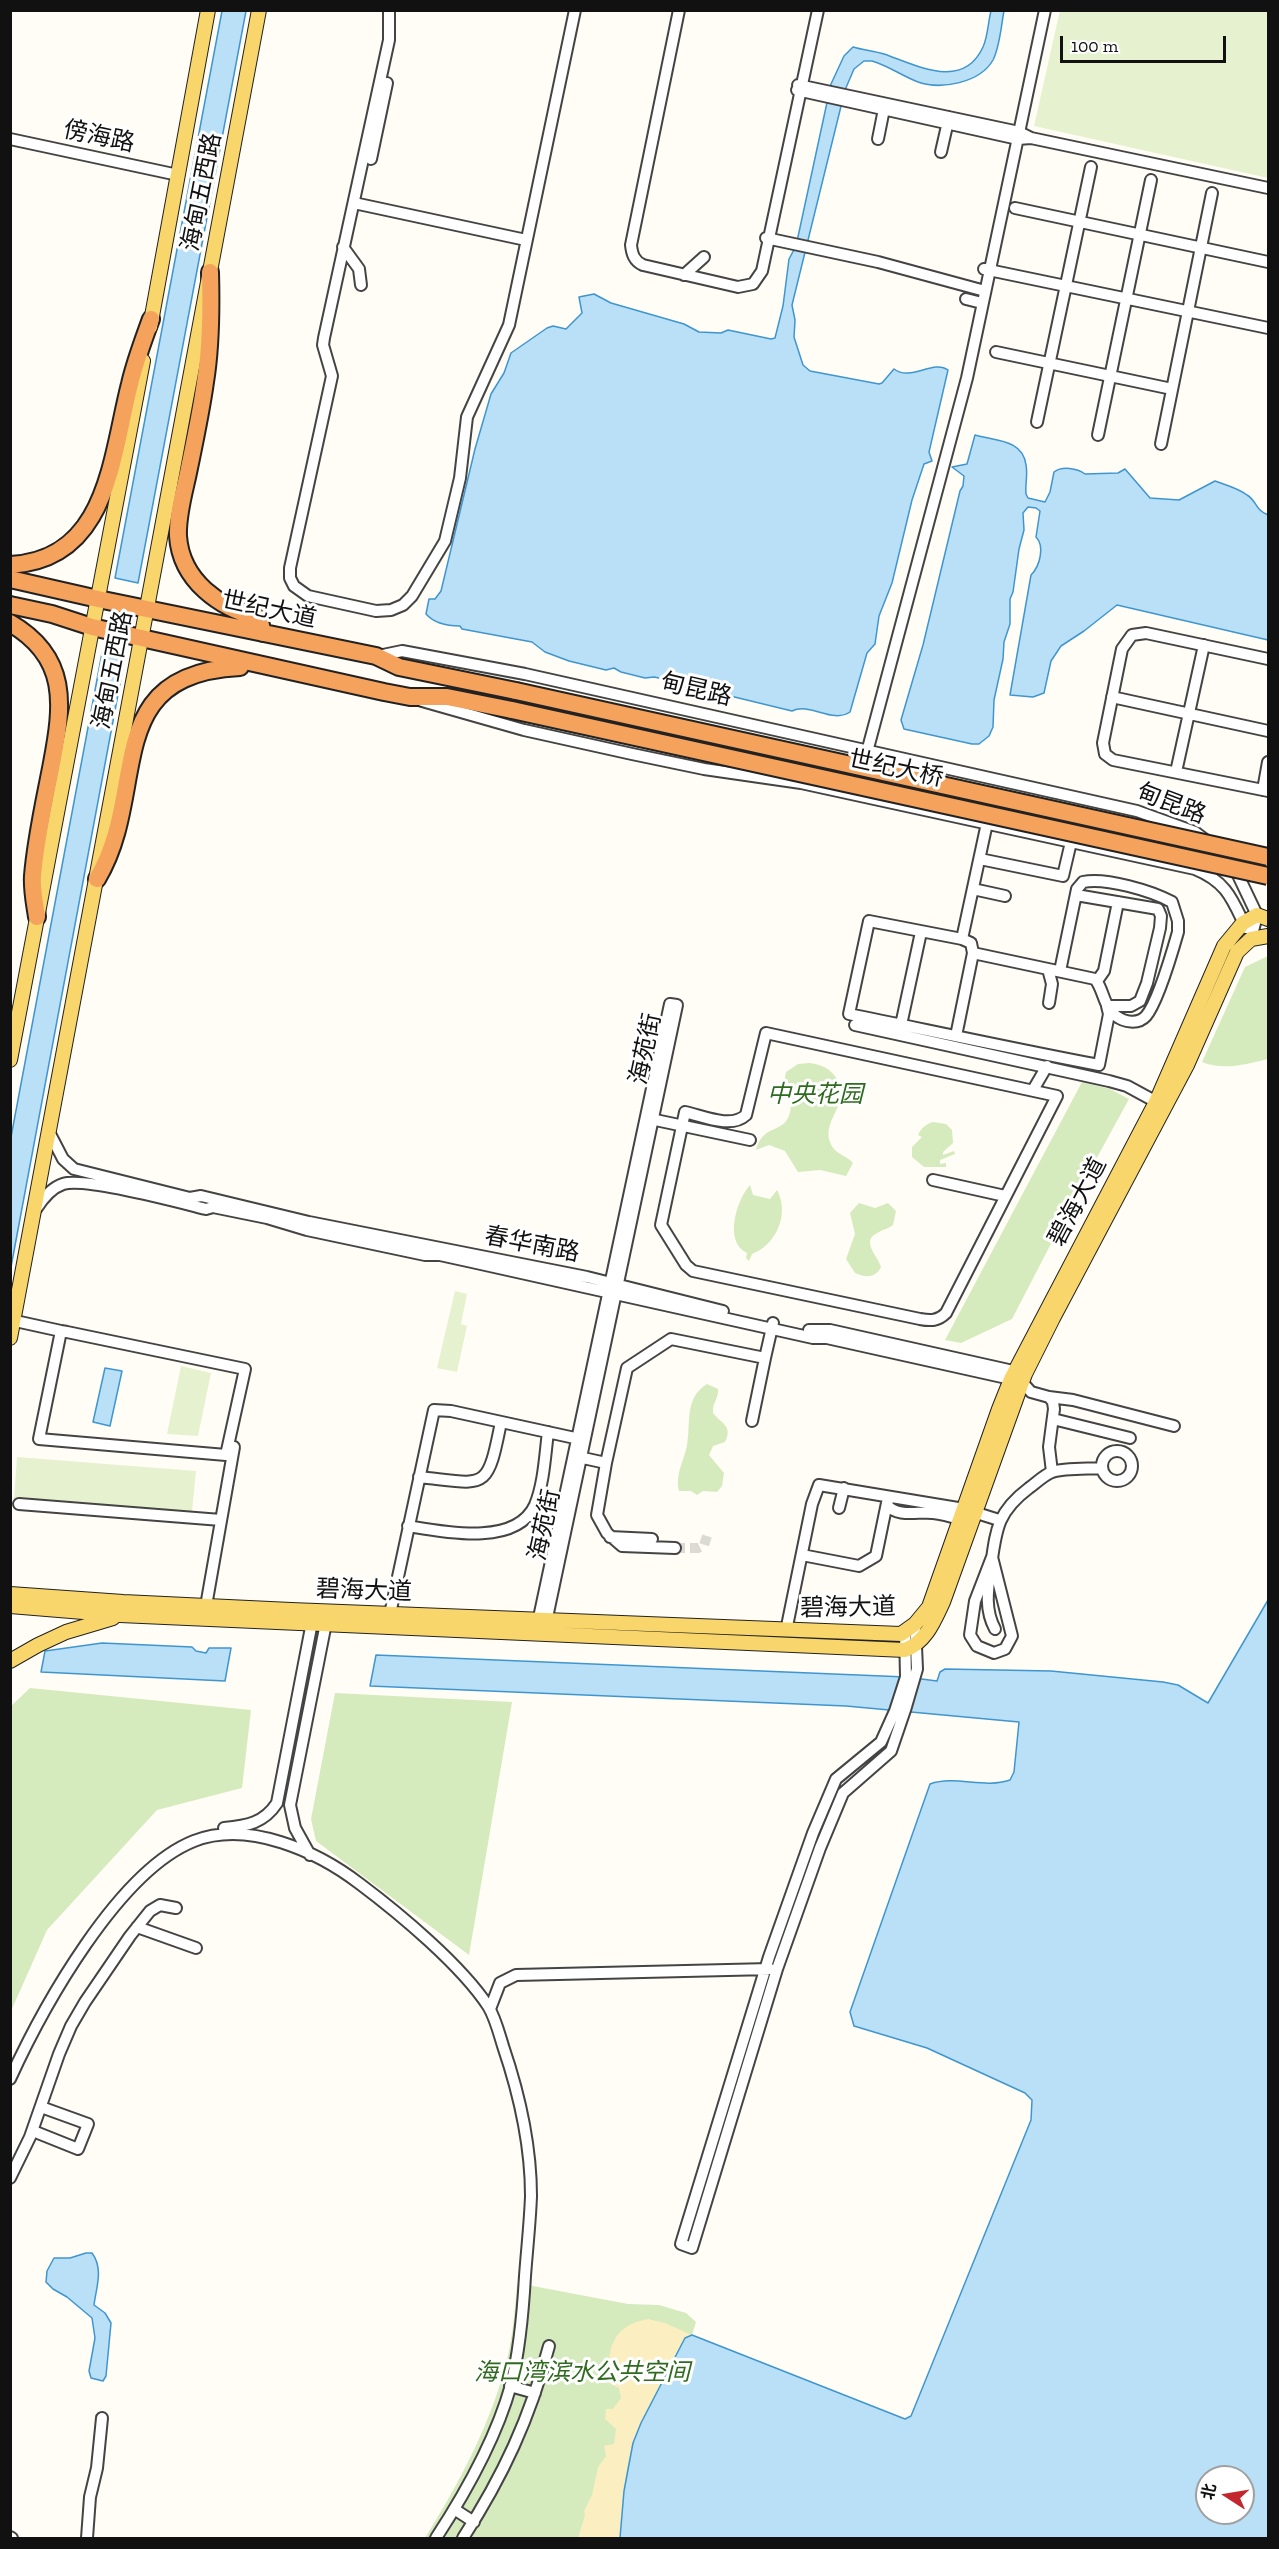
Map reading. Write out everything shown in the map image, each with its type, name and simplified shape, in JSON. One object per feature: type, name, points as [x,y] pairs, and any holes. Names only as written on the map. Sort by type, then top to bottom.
[{"type":"highway","points":[[210,272],[211,323],[206,379],[178,536],[184,560],[202,588],[226,607],[259,618],[263,633]]},
{"type":"highway","points":[[10,565],[40,561],[55,555],[70,545],[84,530],[97,509],[106,483],[138,353],[152,319]]},
{"type":"highway","name":"世纪大道","points":[[10,579],[376,656],[399,667],[516,691]]},
{"type":"highway","points":[[10,605],[52,614],[92,627],[410,697]]},
{"type":"highway","points":[[10,623],[27,634],[44,651],[54,671],[60,692],[59,724],[33,875],[37,917]]},
{"type":"highway","points":[[97,879],[113,846],[121,819],[139,727],[152,704],[162,692],[185,677],[205,670],[226,666],[238,667],[249,663]]},
{"type":"highway","name":"世纪大桥","points":[[516,691],[1269,857]]},
{"type":"highway","name":"世纪大桥","points":[[410,697],[447,697],[512,710],[1269,876]]},
{"type":"main road","name":"海甸五西路","points":[[10,1060],[13,1033],[152,319],[208,10]]},
{"type":"main road","name":"海甸五西路","points":[[10,1338],[259,10]]},
{"type":"main road","name":"碧海大道","points":[[10,1594],[206,1606],[320,1617],[390,1614],[541,1627],[901,1634],[910,1628],[929,1607],[968,1515],[1018,1377],[1161,1104],[1224,946],[1244,923],[1263,917]]},
{"type":"main road","points":[[1251,939],[1269,936]]},
{"type":"main road","name":"碧海大道","points":[[1161,1104],[1187,1065],[1237,952],[1251,939]]},
{"type":"main road","name":"碧海大道","points":[[10,1606],[120,1615],[320,1617],[910,1647],[931,1628],[943,1602],[968,1515]]},
{"type":"main road","points":[[10,1661],[66,1632],[120,1615]]},
{"type":"street","points":[[389,10],[389,40],[329,340],[336,377],[296,570],[299,583],[310,590],[376,605],[390,604],[407,593],[441,539],[456,476],[462,419],[505,324],[575,10]]},
{"type":"street","points":[[358,202],[396,41],[396,10]]},
{"type":"street","points":[[524,238],[568,10]]},
{"type":"street","points":[[679,10],[631,245],[633,257],[640,264],[738,287],[753,284],[762,271],[767,238],[818,10]]},
{"type":"street","points":[[684,10],[635,251],[644,261],[686,274]]},
{"type":"street","points":[[800,88],[814,10]]},
{"type":"street","points":[[867,752],[957,419],[982,303],[982,290],[1038,10]]},
{"type":"street","points":[[1015,134],[1045,10]]},
{"type":"street","points":[[800,88],[1269,188]]},
{"type":"street","points":[[878,139],[885,107]]},
{"type":"street","points":[[941,152],[948,120]]},
{"type":"street","name":"傍海路","points":[[10,139],[177,178]]},
{"type":"street","name":"傍海路","points":[[10,145],[177,178]]},
{"type":"street","points":[[1037,422],[1091,166]]},
{"type":"street","points":[[1098,435],[1151,180]]},
{"type":"street","points":[[1161,444],[1212,193]]},
{"type":"street","points":[[358,202],[524,238]]},
{"type":"street","points":[[1016,208],[1269,262]]},
{"type":"street","points":[[767,238],[878,262],[982,290]]},
{"type":"street","points":[[345,251],[359,269],[361,285]]},
{"type":"street","points":[[686,274],[704,257]]},
{"type":"street","points":[[987,269],[1269,328]]},
{"type":"street","points":[[966,299],[982,303]]},
{"type":"street","points":[[996,352],[1172,389]]},
{"type":"street","points":[[1269,659],[1146,633],[1131,634],[1122,649],[1103,743],[1108,757],[1266,791],[1269,762]]},
{"type":"street","points":[[1176,772],[1204,645]]},
{"type":"street","name":"甸昆路","points":[[376,656],[402,651],[515,672],[1137,811],[1195,832],[1211,843],[1231,864],[1263,917]]},
{"type":"street","points":[[410,697],[524,730],[632,754],[704,769],[801,783],[1195,869],[1207,874],[1224,887],[1238,907],[1251,939]]},
{"type":"street","points":[[1112,698],[1269,731]]},
{"type":"street","points":[[870,798],[868,774],[879,754]]},
{"type":"street","points":[[1128,854],[1141,835],[1141,820],[1137,811]]},
{"type":"street","points":[[962,939],[987,823]]},
{"type":"street","points":[[980,858],[1063,876],[1071,842]]},
{"type":"street","points":[[1060,971],[1080,885],[1093,880],[1150,893],[1169,900],[1174,905],[1178,932],[1146,1017],[1140,1021],[1128,1021],[1115,1015],[1107,1006]]},
{"type":"street","points":[[973,889],[1005,896]]},
{"type":"street","points":[[1076,895],[1158,909],[1161,916],[1147,983],[1140,1001],[1131,1006],[1107,1006]]},
{"type":"street","points":[[1097,981],[1104,971],[1118,902]]},
{"type":"street","points":[[1251,939],[1263,917]]},
{"type":"street","points":[[956,1036],[973,953],[971,943],[962,939],[869,921],[849,1014],[901,1025],[1099,1065],[1109,1014],[1097,981]]},
{"type":"street","points":[[901,1025],[921,932]]},
{"type":"street","points":[[973,953],[1097,981]]},
{"type":"street","points":[[1048,969],[1052,990],[1049,1003]]},
{"type":"street","name":"海苑街","points":[[541,1627],[649,1119],[670,1004],[677,1005],[649,1119]]},
{"type":"street","points":[[855,1025],[1047,1066],[1127,1086],[1161,1104]]},
{"type":"street","points":[[766,1033],[1033,1090],[1057,1096],[946,1313],[936,1320],[920,1319],[693,1271],[661,1225],[685,1112],[731,1122],[746,1115],[766,1033]]},
{"type":"street","points":[[1033,1090],[1047,1066]]},
{"type":"street","points":[[649,1119],[750,1140]]},
{"type":"street","name":"春华南路","points":[[49,1132],[68,1165],[91,1175],[190,1198],[201,1196],[772,1325],[813,1331],[830,1330],[1018,1377],[1031,1392],[1073,1400],[1174,1426]]},
{"type":"street","points":[[933,1180],[1005,1196]]},
{"type":"street","name":"春华南路","points":[[35,1209],[51,1191],[62,1185],[89,1184],[206,1209],[213,1207],[267,1218],[307,1230],[425,1255],[440,1255],[613,1289]]},
{"type":"street","points":[[14,1321],[244,1369],[246,1373],[206,1606]]},
{"type":"street","points":[[752,1421],[772,1325]]},
{"type":"street","points":[[61,1331],[39,1439],[226,1455],[246,1373]]},
{"type":"street","points":[[675,1548],[622,1546],[610,1537],[597,1515],[627,1368],[672,1339],[765,1358]]},
{"type":"street","points":[[186,1362],[246,1373]]},
{"type":"street","points":[[1049,1397],[1053,1402],[1049,1446],[1052,1472]]},
{"type":"street","points":[[390,1614],[418,1478],[435,1409],[581,1439]]},
{"type":"street","points":[[1053,1419],[1130,1438]]},
{"type":"street","points":[[418,1478],[472,1483],[482,1479],[490,1470],[501,1422]]},
{"type":"street","points":[[408,1526],[459,1532],[501,1531],[512,1527],[530,1514],[536,1503],[548,1432]]},
{"type":"street","points":[[577,1457],[606,1463]]},
{"type":"street","points":[[995,1629],[990,1621],[988,1603],[993,1542],[999,1520],[1020,1494],[1052,1472],[1102,1468]]},
{"type":"street","points":[[786,1631],[817,1487],[821,1484],[888,1498]]},
{"type":"street","points":[[839,1508],[844,1488]]},
{"type":"street","points":[[888,1498],[887,1505],[892,1509],[916,1515],[924,1508],[999,1520]]},
{"type":"street","points":[[801,1555],[859,1566],[876,1556],[888,1498]]},
{"type":"street","points":[[19,1504],[221,1520]]},
{"type":"street","points":[[610,1537],[652,1539]]},
{"type":"street","points":[[992,1557],[1012,1636],[1005,1649],[994,1653],[977,1646],[970,1635],[975,1601],[992,1557]]},
{"type":"street","points":[[310,1855],[295,1828],[290,1804],[320,1617]]},
{"type":"street","points":[[10,2066],[47,1993],[74,1952],[142,1869],[169,1846],[216,1829],[252,1825],[271,1812],[278,1803],[320,1617]]},
{"type":"street","points":[[897,1719],[881,1742],[836,1779],[806,1852],[764,1972],[681,2244],[692,2248],[776,1972],[812,1867],[843,1793],[891,1750],[897,1719],[912,1670],[910,1628]]},
{"type":"street","points":[[10,2079],[27,2041],[82,1950],[130,1889],[160,1860],[194,1841],[227,1834],[265,1839],[310,1855],[345,1873],[406,1921],[460,1973],[490,2009],[517,2092],[530,2175],[530,2210],[523,2313],[510,2386],[491,2436],[454,2510],[436,2538]]},
{"type":"street","points":[[10,2178],[33,2131],[71,2026],[137,1927],[154,1906],[176,1908]]},
{"type":"street","points":[[137,1927],[196,1948]]},
{"type":"street","points":[[490,2009],[500,1983],[516,1975],[776,1972]]},
{"type":"street","points":[[33,2131],[78,2149],[88,2124],[41,2107]]},
{"type":"street","points":[[463,2538],[517,2443],[549,2346]]},
{"type":"street","points":[[510,2386],[535,2393]]},
{"type":"street","points":[[87,2538],[102,2418]]},
{"type":"street","points":[[454,2510],[474,2522]]},
{"type":"green space","points":[[1060,10],[1268,11],[1268,178],[1034,126]]},
{"type":"green space","points":[[1268,956],[1268,1059],[1227,1066],[1202,1062],[1245,967]]},
{"type":"green space","name":"中央花园","points":[[809,1063],[829,1070],[840,1085],[840,1101],[829,1133],[834,1149],[853,1163],[846,1176],[820,1170],[798,1172],[785,1151],[769,1145],[756,1150],[759,1142],[767,1133],[781,1126],[788,1118],[791,1106],[785,1084],[786,1072],[798,1064]]},
{"type":"green space","points":[[1082,1082],[1110,1089],[1129,1099],[1012,1319],[961,1343],[945,1340]]},
{"type":"green space","name":"中央花园","points":[[933,1122],[946,1124],[952,1130],[953,1143],[943,1152],[943,1155],[954,1151],[955,1154],[940,1160],[940,1164],[946,1163],[946,1167],[924,1167],[912,1157],[912,1147],[922,1137],[918,1135],[919,1133]]},
{"type":"green space","points":[[750,1185],[753,1195],[770,1199],[777,1190],[782,1209],[774,1236],[768,1244],[752,1254],[749,1261],[746,1258],[747,1253],[736,1240],[734,1230],[737,1210]]},
{"type":"green space","points":[[859,1203],[875,1208],[888,1203],[896,1211],[893,1225],[870,1240],[871,1248],[881,1267],[879,1271],[870,1276],[855,1273],[846,1259],[855,1234],[850,1213]]},
{"type":"green space","points":[[455,1291],[467,1294],[461,1324],[467,1326],[457,1372],[437,1368]]},
{"type":"green space","points":[[181,1366],[211,1373],[198,1436],[167,1434]]},
{"type":"green space","points":[[707,1384],[718,1389],[713,1413],[728,1432],[725,1442],[713,1446],[709,1455],[724,1473],[722,1486],[717,1492],[703,1491],[697,1495],[691,1491],[679,1491],[678,1479],[687,1445],[692,1404],[695,1396]]},
{"type":"green space","points":[[17,1457],[196,1471],[192,1512],[14,1499]]},
{"type":"green space","points":[[30,1688],[251,1710],[242,1788],[157,1810],[47,1930],[11,2011],[11,1706]]},
{"type":"green space","points":[[335,1693],[512,1702],[469,1955],[316,1841],[311,1819]]},
{"type":"green space","name":"海口湾滨水公共空间","points":[[517,2283],[628,2304],[659,2305],[686,2313],[696,2322],[692,2335],[685,2338],[633,2443],[620,2538],[425,2538],[462,2474],[492,2407],[509,2351]]},
{"type":"sand","points":[[648,2319],[665,2323],[692,2335],[685,2338],[679,2348],[633,2443],[626,2478],[620,2538],[578,2538],[585,2515],[584,2511],[592,2495],[598,2467],[606,2456],[604,2446],[614,2444],[616,2429],[605,2419],[606,2409],[613,2409],[621,2398],[619,2388],[609,2383],[611,2350],[619,2333],[626,2327]]},
{"type":"water","points":[[222,11],[246,11],[138,583],[115,578]]},
{"type":"water","points":[[991,11],[1004,11],[997,49],[987,68],[970,79],[948,85],[927,84],[912,80],[872,61],[864,61],[854,69],[845,90],[792,305],[795,320],[794,337],[803,365],[810,371],[879,384],[894,369],[908,373],[936,367],[948,370],[929,452],[932,461],[924,464],[912,500],[892,583],[879,616],[875,644],[867,653],[850,712],[836,716],[806,709],[792,711],[679,686],[673,681],[654,677],[645,678],[614,668],[606,670],[569,661],[545,652],[532,642],[462,629],[460,626],[441,623],[429,617],[426,614],[429,599],[435,599],[441,591],[475,449],[491,394],[504,373],[511,353],[547,328],[553,326],[566,329],[582,313],[579,297],[594,294],[611,303],[684,324],[699,332],[721,333],[728,330],[775,338],[783,306],[789,259],[796,246],[831,84],[844,56],[853,47],[938,71],[964,68],[974,60],[983,47]]},
{"type":"water","points":[[975,435],[1007,442],[1020,450],[1024,456],[1027,472],[1026,494],[1028,498],[1045,502],[1050,492],[1054,472],[1065,468],[1085,474],[1118,473],[1125,469],[1150,498],[1179,500],[1215,481],[1247,495],[1261,511],[1268,515],[1268,640],[1117,605],[1061,646],[1051,661],[1044,693],[1033,697],[1010,695],[1031,575],[1037,567],[1041,551],[1036,537],[1040,511],[1028,507],[1023,513],[1024,530],[1010,599],[1010,624],[1004,642],[1003,659],[994,700],[993,727],[989,736],[979,744],[972,744],[904,729],[901,720],[923,645],[963,486],[964,476],[952,467],[967,464]]},
{"type":"water","points":[[102,653],[125,657],[11,1267],[11,1137]]},
{"type":"water","points":[[105,1368],[122,1371],[110,1426],[93,1422]]},
{"type":"water","points":[[1268,1600],[1268,2538],[620,2538],[624,2491],[633,2443],[685,2338],[692,2335],[905,2419],[911,2416],[1031,2120],[1032,2100],[1025,2093],[927,2048],[854,2026],[850,2012],[930,1784],[950,1781],[990,1783],[1010,1780],[1014,1772],[1019,1722],[846,1706],[370,1686],[376,1655],[906,1677],[937,1681],[940,1672],[945,1669],[1051,1671],[1178,1685],[1208,1703]]},
{"type":"water","points":[[102,1643],[192,1647],[196,1651],[206,1653],[209,1648],[231,1648],[225,1681],[41,1672],[45,1651]]},
{"type":"water","points":[[92,2253],[98,2265],[94,2305],[105,2313],[111,2323],[106,2376],[103,2381],[91,2378],[89,2371],[95,2338],[92,2318],[46,2282],[47,2271],[54,2258],[70,2258]]},
{"type":"tunnel","points":[[675,1548],[698,1548],[704,1545],[707,1536]]}]
